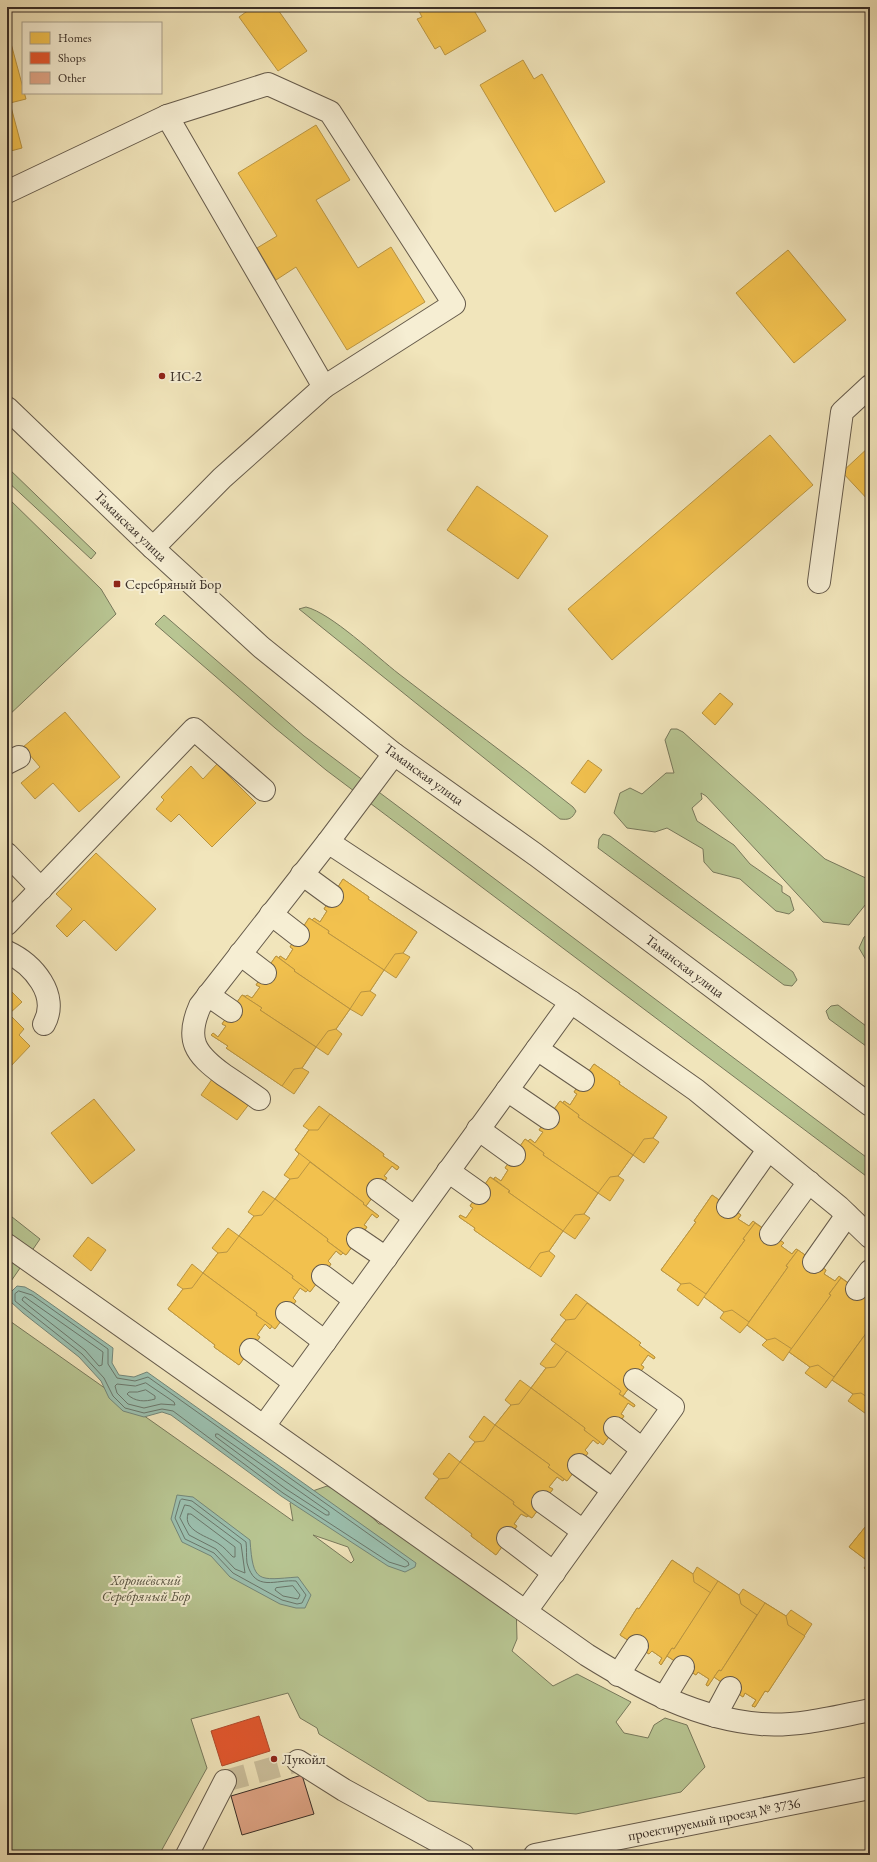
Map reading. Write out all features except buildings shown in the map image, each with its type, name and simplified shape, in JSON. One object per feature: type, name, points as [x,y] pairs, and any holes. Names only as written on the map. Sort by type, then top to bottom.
[{"type":"street","points":[[7,192],[167,116],[268,84],[330,112],[454,304],[324,387],[222,478],[153,548]]},
{"type":"street","points":[[167,116],[324,387]]},
{"type":"street","points":[[819,582],[842,412],[870,386]]},
{"type":"street","name":"Таманская улица","points":[[7,408],[153,548],[261,646],[394,754],[536,855],[870,1105]]},
{"type":"street","points":[[7,924],[194,729],[264,790]]},
{"type":"street","points":[[260,1099],[206,1062],[196,1049],[192,1036],[193,1020],[200,1006],[208,995],[328,842],[394,754]]},
{"type":"street","points":[[328,842],[571,1002],[696,1090],[809,1182],[870,1237]]},
{"type":"street","points":[[7,854],[41,888]]},
{"type":"street","points":[[302,874],[332,896]]},
{"type":"street","points":[[272,914],[298,935]]},
{"type":"street","points":[[7,952],[25,963],[40,978],[48,995],[49,1013],[44,1024]]},
{"type":"street","points":[[240,954],[265,973]]},
{"type":"street","points":[[208,995],[231,1011]]},
{"type":"street","points":[[264,1426],[571,1002]]},
{"type":"street","points":[[537,1049],[583,1080]]},
{"type":"street","points":[[507,1090],[548,1118]]},
{"type":"street","points":[[478,1129],[514,1155]]},
{"type":"street","points":[[728,1207],[768,1150]]},
{"type":"street","points":[[448,1171],[479,1193]]},
{"type":"street","points":[[771,1234],[809,1182]]},
{"type":"street","points":[[378,1190],[414,1217]]},
{"type":"street","points":[[814,1262],[847,1215]]},
{"type":"street","points":[[358,1239],[386,1258]]},
{"type":"street","points":[[7,1245],[587,1655],[618,1675],[664,1698],[715,1716],[762,1725],[818,1720],[870,1710]]},
{"type":"street","points":[[857,1289],[870,1271]]},
{"type":"street","points":[[322,1276],[355,1300]]},
{"type":"street","points":[[287,1313],[325,1342]]},
{"type":"street","points":[[251,1350],[295,1383]]},
{"type":"street","points":[[526,1611],[673,1407],[635,1380]]},
{"type":"street","points":[[615,1428],[642,1449]]},
{"type":"street","points":[[579,1465],[613,1490]]},
{"type":"street","points":[[543,1502],[583,1532]]},
{"type":"street","points":[[508,1538],[554,1573]]},
{"type":"street","points":[[618,1675],[637,1646]]},
{"type":"street","points":[[664,1698],[683,1667]]},
{"type":"street","points":[[715,1716],[730,1688]]},
{"type":"street","points":[[298,1762],[344,1790],[463,1855]]},
{"type":"street","points":[[187,1855],[225,1781]]},
{"type":"street","name":"проектируемый проезд № 3736","points":[[534,1855],[870,1788]]},
{"type":"green space","points":[[7,467],[96,553],[91,559],[7,481]]},
{"type":"green space","points":[[7,497],[101,589],[116,614],[7,717]]},
{"type":"green space","points":[[306,607],[316,611],[341,626],[399,674],[552,790],[573,807],[576,811],[573,816],[568,819],[560,819],[299,609]]},
{"type":"green space","points":[[164,615],[304,736],[870,1160],[870,1179],[326,770],[155,624]]},
{"type":"green space","points":[[671,729],[677,729],[683,732],[825,859],[870,880],[870,899],[849,925],[823,922],[706,796],[701,793],[702,799],[692,808],[697,821],[734,845],[750,864],[782,886],[782,892],[790,897],[794,910],[789,914],[776,911],[740,879],[713,872],[704,862],[703,849],[667,828],[655,832],[627,828],[614,813],[620,793],[630,788],[642,794],[666,773],[674,773],[665,740]]},
{"type":"green space","points":[[603,834],[610,836],[793,972],[797,980],[792,986],[784,985],[598,848],[599,839]]},
{"type":"green space","points":[[870,933],[870,963],[866,960],[859,948],[864,937]]},
{"type":"green space","points":[[838,1005],[870,1029],[870,1049],[829,1019],[826,1011],[831,1006]]},
{"type":"green space","points":[[7,1213],[40,1239],[7,1287]]},
{"type":"green space","name":"Хорошёвский Серебряный Бор","points":[[7,1319],[293,1521],[290,1503],[301,1495],[327,1486],[351,1497],[379,1524],[402,1523],[516,1601],[517,1639],[512,1651],[553,1686],[577,1674],[631,1702],[616,1722],[624,1733],[648,1738],[654,1725],[665,1718],[687,1725],[705,1767],[681,1792],[576,1814],[428,1801],[319,1734],[317,1728],[300,1718],[288,1693],[191,1719],[207,1768],[159,1855],[7,1855]],"holes":[[[313,1535],[348,1547],[354,1560],[351,1563]]]},
{"type":"water","points":[[17,1286],[25,1287],[34,1292],[113,1348],[112,1363],[119,1375],[134,1377],[147,1372],[416,1563],[415,1567],[405,1572],[388,1566],[281,1496],[171,1415],[162,1412],[144,1417],[123,1411],[109,1398],[101,1381],[79,1357],[11,1302],[10,1293]]},
{"type":"water","points":[[177,1495],[193,1497],[250,1540],[253,1565],[256,1572],[260,1576],[274,1579],[298,1577],[311,1595],[305,1608],[296,1608],[280,1604],[230,1577],[211,1556],[182,1542],[171,1519]]},
{"type":"tunnel","points":[[225,1781],[298,1761]]},
{"type":"place","name":"ИС-2","points":[[162,376]]},
{"type":"place","name":"Серебряный Бор","points":[[117,584]]},
{"type":"place","name":"Лукойл","points":[[274,1759]]}]
